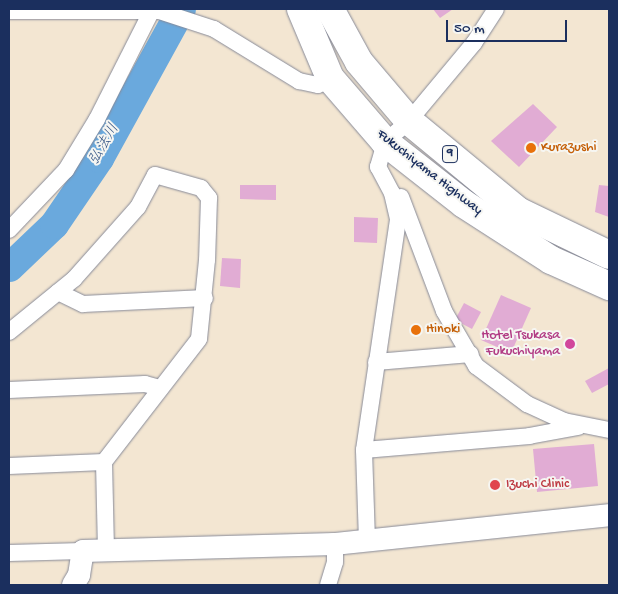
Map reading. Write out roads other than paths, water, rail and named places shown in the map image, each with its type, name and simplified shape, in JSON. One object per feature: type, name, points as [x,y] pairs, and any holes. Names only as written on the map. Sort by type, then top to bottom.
[{"type":"highway","name":"Fukuchiyama Highway","points":[[301,9],[330,78],[385,142],[464,204],[543,255],[609,286]]},
{"type":"highway","name":"Fukuchiyama Highway","points":[[330,9],[360,62],[409,121],[518,211],[609,255]]},
{"type":"street","points":[[367,540],[364,450],[398,219],[392,193],[379,171],[385,142],[409,121],[474,43],[496,9]]},
{"type":"street","points":[[9,11],[151,12],[214,30],[299,82],[318,85],[330,78]]},
{"type":"street","points":[[9,230],[66,170],[97,119],[151,12]]},
{"type":"street","points":[[385,142],[386,171],[397,187],[444,311],[471,354],[476,366],[501,387],[528,404],[581,426],[609,430]]},
{"type":"street","points":[[9,332],[74,279],[138,207],[155,175],[201,188],[209,198],[200,339],[104,462],[106,550]]},
{"type":"street","points":[[58,292],[83,304],[204,298]]},
{"type":"street","points":[[376,362],[471,354]]},
{"type":"street","points":[[9,390],[145,384],[160,388]]},
{"type":"street","points":[[364,450],[529,436],[581,426]]},
{"type":"street","points":[[9,466],[104,462]]},
{"type":"street","points":[[9,553],[335,544],[609,515]]},
{"type":"street","points":[[328,585],[334,562],[335,544]]},
{"type":"street","points":[[73,585],[79,575],[83,551]]},
{"type":"waterway","name":"弘法川","points":[[9,267],[54,224],[99,158],[181,9]]},
{"type":"place","name":"Kurazushi","points":[[531,148]]},
{"type":"place","name":"Hinoki","points":[[416,330]]},
{"type":"place","name":"Hotel Tsukasa Fukuchiyama","points":[[570,344]]},
{"type":"place","name":"Izuchi Clinic","points":[[495,485]]}]
